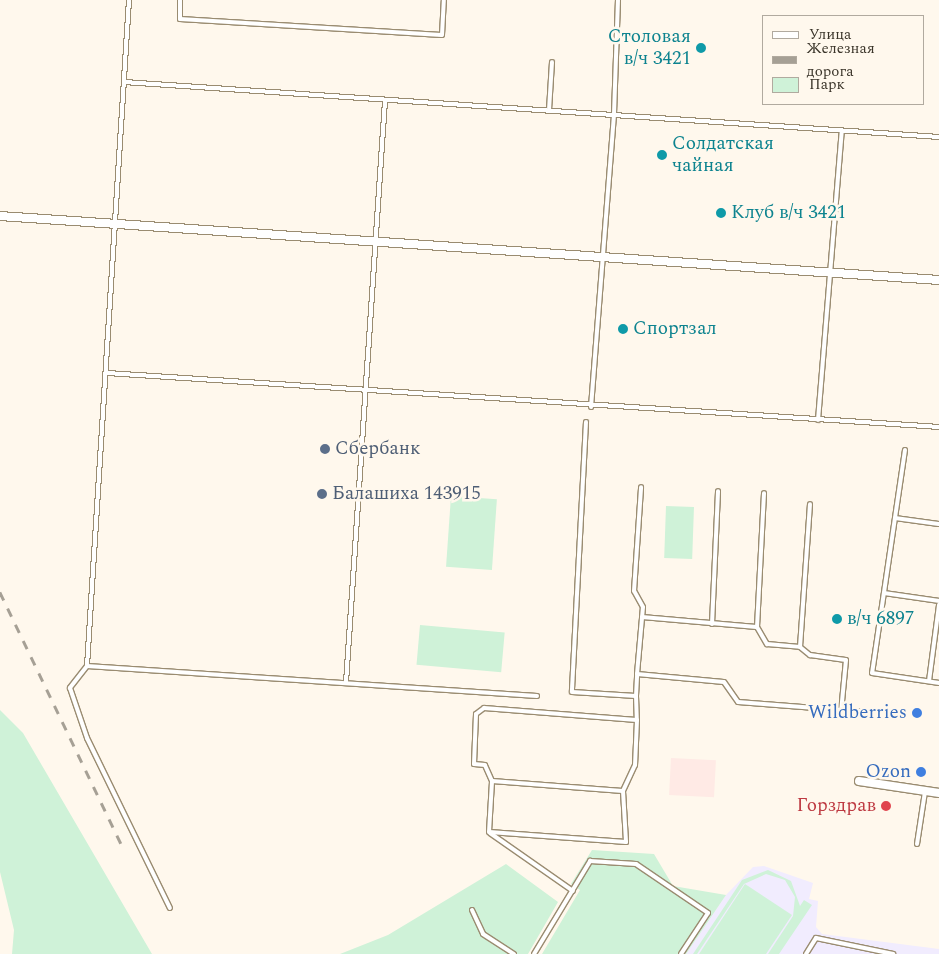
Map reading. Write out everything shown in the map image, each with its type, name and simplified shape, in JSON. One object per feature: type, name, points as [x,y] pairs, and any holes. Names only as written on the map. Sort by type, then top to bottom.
[{"type":"street","points":[[0,216],[939,280]]},
{"type":"street","points":[[859,781],[939,793]]},
{"type":"lane","points":[[130,0],[88,666],[70,688],[87,738],[170,908]]},
{"type":"lane","points":[[180,0],[180,19],[442,35],[444,0]]},
{"type":"lane","points":[[591,408],[614,114],[618,0]]},
{"type":"lane","points":[[549,110],[552,62]]},
{"type":"lane","points":[[124,82],[939,137]]},
{"type":"lane","points":[[346,684],[385,100]]},
{"type":"lane","points":[[818,420],[842,131]]},
{"type":"lane","points":[[107,373],[591,408],[939,427]]},
{"type":"lane","points":[[586,422],[572,692],[636,696]]},
{"type":"lane","points":[[905,450],[872,673],[939,683]]},
{"type":"lane","points":[[489,832],[626,842],[623,792],[635,765],[637,674],[643,607],[634,591],[641,487]]},
{"type":"lane","points":[[712,624],[718,491]]},
{"type":"lane","points":[[764,493],[757,627],[766,644],[800,646],[810,655],[846,660],[841,712]]},
{"type":"lane","points":[[800,646],[810,504]]},
{"type":"lane","points":[[895,518],[939,524]]},
{"type":"lane","points":[[884,593],[939,603],[929,682]]},
{"type":"lane","points":[[642,617],[757,627]]},
{"type":"lane","points":[[88,666],[536,696]]},
{"type":"lane","points":[[637,674],[724,682],[738,702],[841,712],[867,712]]},
{"type":"lane","points":[[489,832],[492,781],[485,765],[474,764],[476,714],[484,708],[637,720]]},
{"type":"lane","points":[[492,781],[623,792]]},
{"type":"lane","points":[[917,844],[925,791]]},
{"type":"lane","points":[[489,832],[573,891]]},
{"type":"lane","points":[[534,954],[543,944],[590,861],[636,864],[708,913],[681,954]]},
{"type":"lane","points":[[472,910],[483,934],[514,954]]},
{"type":"lane","points":[[806,954],[816,938],[894,954]]},
{"type":"shaded area","points":[[671,758],[716,760],[714,797],[669,795]]},
{"type":"shaded area","points":[[764,866],[813,883],[809,899],[818,901],[816,927],[822,934],[939,949],[939,954],[686,954],[726,895],[753,867]]},
{"type":"green space","points":[[451,496],[497,499],[492,570],[446,567]]},
{"type":"green space","points":[[666,506],[694,507],[692,559],[664,558]]},
{"type":"green space","points":[[420,625],[505,632],[501,672],[417,665]]},
{"type":"green space","points":[[0,710],[23,733],[152,954],[12,954],[14,930],[0,872]]},
{"type":"green space","points":[[592,850],[654,854],[673,886],[726,895],[686,954],[542,954],[580,890],[571,884]]},
{"type":"green space","points":[[506,864],[558,902],[528,954],[340,954],[388,935]]},
{"type":"green space","points":[[768,870],[791,881],[800,906],[804,900],[812,905],[779,954],[768,954],[793,916],[795,897],[785,880],[766,874],[744,884],[697,954],[693,954],[742,880]]},
{"type":"green space","points":[[745,884],[792,915],[766,954],[699,954]]},
{"type":"railway","points":[[0,592],[122,845]]},
{"type":"place","name":"Столовая в/ч 3421","points":[[701,48]]},
{"type":"place","name":"Солдатская чайная","points":[[662,155]]},
{"type":"place","name":"Клуб в/ч 3421","points":[[721,213]]},
{"type":"place","name":"Спортзал","points":[[623,329]]},
{"type":"place","name":"Сбербанк","points":[[325,449]]},
{"type":"place","name":"Балашиха 143915","points":[[322,494]]},
{"type":"place","name":"в/ч 6897","points":[[837,619]]},
{"type":"place","name":"Wildberries","points":[[917,713]]},
{"type":"place","name":"Ozon","points":[[921,772]]},
{"type":"place","name":"Горздрав","points":[[886,806]]}]
